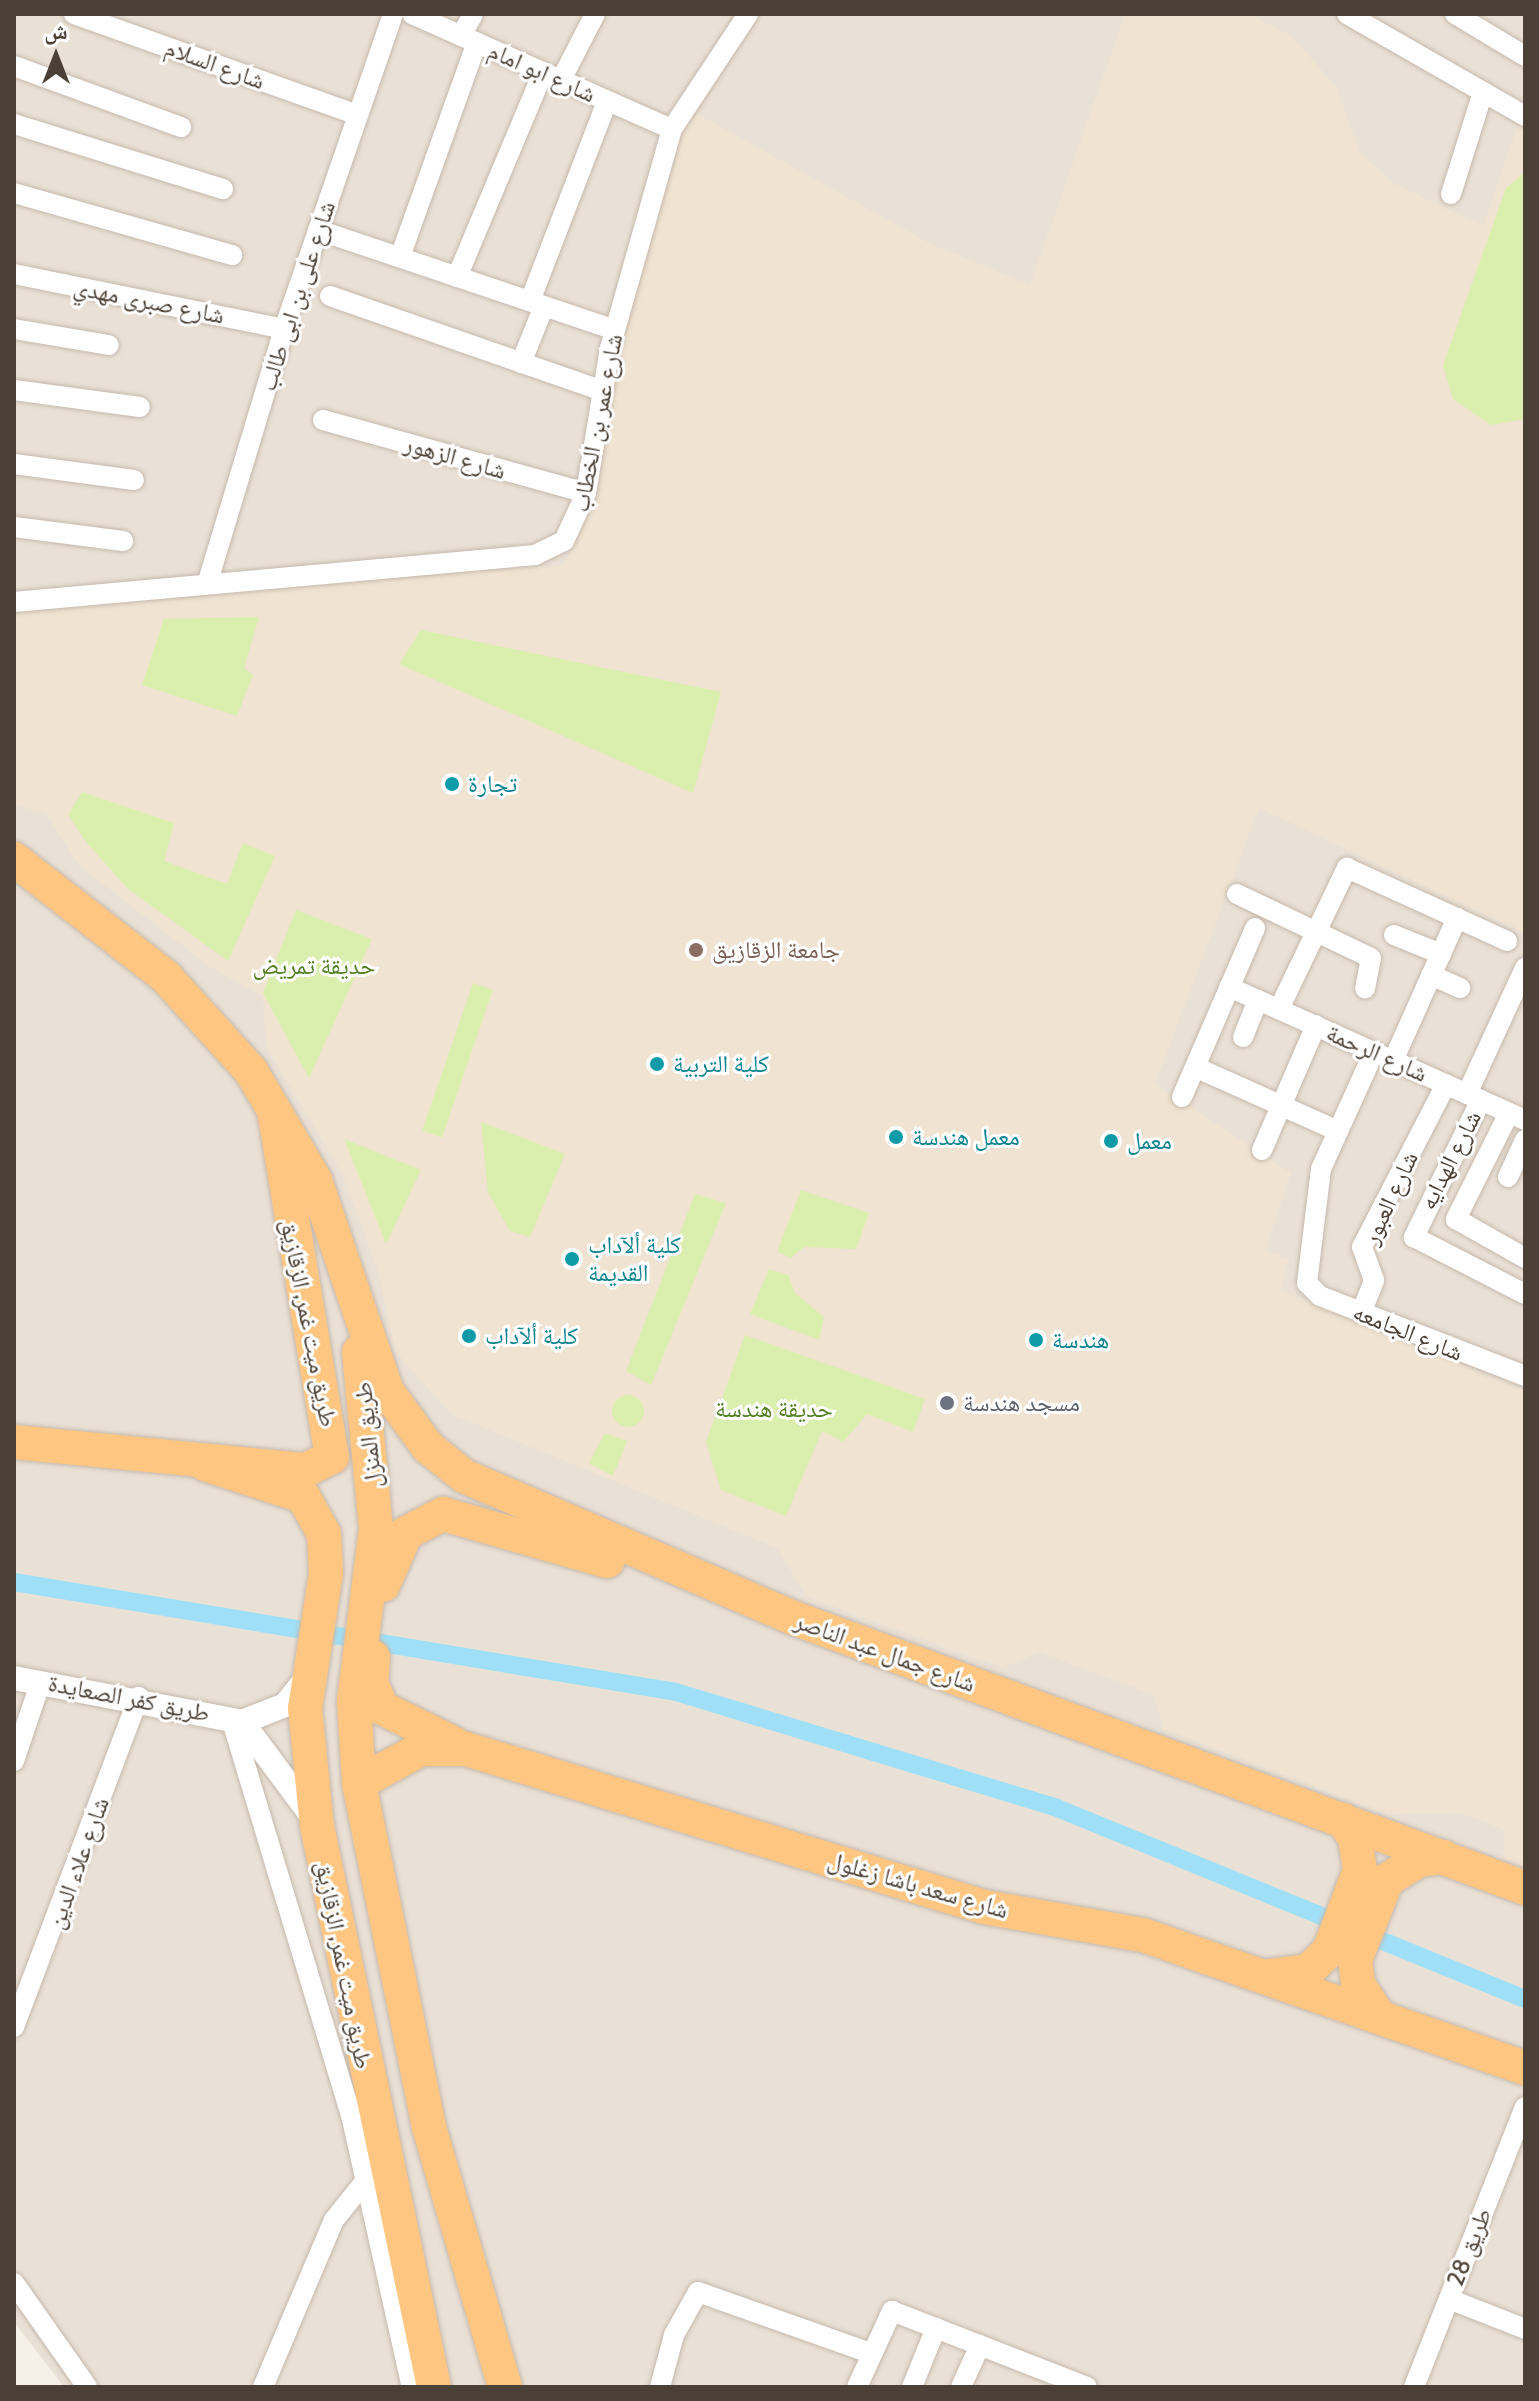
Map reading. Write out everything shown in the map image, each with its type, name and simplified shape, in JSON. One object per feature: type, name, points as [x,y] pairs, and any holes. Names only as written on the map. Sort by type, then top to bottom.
[{"type":"highway","name":"طريق ميت غمر, الزقازيق","points":[[14,859],[166,977],[274,1106],[315,1180],[353,1288]]},
{"type":"highway","name":"طريق ميت غمر, الزقازيق","points":[[14,1442],[205,1464],[306,1470],[332,1457],[274,1106]]},
{"type":"highway","name":"طريق المنزل","points":[[353,1288],[375,1500],[377,1583]]},
{"type":"highway","name":"شارع جمال عبد الناصر","points":[[353,1288],[387,1391],[445,1463],[488,1489],[738,1595],[1525,1888]]},
{"type":"highway","name":"طريق ميت غمر, الزقازيق","points":[[205,1464],[303,1496],[324,1534],[326,1573],[308,1677],[317,1826],[374,2169],[434,2387]]},
{"type":"highway","points":[[377,1583],[406,1533],[443,1514],[615,1563],[703,1597],[738,1595]]},
{"type":"highway","name":"طريق ميت غمر, الزقازيق","points":[[377,1583],[364,1682],[359,1783],[429,2127],[505,2387]]},
{"type":"highway","points":[[364,1682],[389,1714],[466,1749]]},
{"type":"highway","name":"شارع سعد باشا زغلول","points":[[359,1783],[421,1749],[466,1749],[984,1907],[1143,1935],[1525,2068]]},
{"type":"highway","points":[[1265,1975],[1294,1977],[1342,1955],[1374,1875],[1343,1820]]},
{"type":"highway","points":[[1374,1875],[1419,1860],[1444,1857]]},
{"type":"highway","points":[[1342,1955],[1362,1996],[1378,2015]]},
{"type":"highway","name":"طريق ميت غمر, الزقازيق","points":[[429,2127],[436,2246],[457,2387]]},
{"type":"highway","name":"طريق ميت غمر, الزقازيق","points":[[374,2169],[403,2189],[436,2246],[485,2387]]},
{"type":"street","name":"شارع السلام","points":[[74,14],[357,115]]},
{"type":"street","name":"شارع على بن ابى طالب","points":[[208,581],[284,329],[393,14]]},
{"type":"street","name":"شارع ابو امام","points":[[412,14],[672,129]]},
{"type":"street","points":[[400,257],[469,39],[473,14]]},
{"type":"street","points":[[457,277],[552,76],[595,14]]},
{"type":"street","name":"شارع عمر بن الخطاب","points":[[14,602],[208,581],[546,553],[572,533],[586,493],[615,330],[672,129],[748,14]]},
{"type":"street","points":[[1347,14],[1525,116]]},
{"type":"street","points":[[1455,14],[1525,56]]},
{"type":"street","points":[[14,66],[181,127]]},
{"type":"street","points":[[1451,194],[1483,92]]},
{"type":"street","points":[[521,363],[537,304],[607,101]]},
{"type":"street","points":[[14,124],[223,189]]},
{"type":"street","points":[[14,193],[232,255]]},
{"type":"street","points":[[318,230],[615,330]]},
{"type":"street","name":"شارع صبرى مهدي","points":[[14,274],[284,329]]},
{"type":"street","points":[[330,296],[603,391]]},
{"type":"street","points":[[14,329],[109,345]]},
{"type":"street","points":[[14,390],[140,407]]},
{"type":"street","name":"شارع الزهور","points":[[323,420],[586,493]]},
{"type":"street","points":[[14,464],[134,480]]},
{"type":"street","points":[[14,527],[123,541]]},
{"type":"street","points":[[1279,1009],[1347,868],[1507,941]]},
{"type":"street","points":[[1237,894],[1373,960],[1365,988]]},
{"type":"street","points":[[1393,1061],[1457,918]]},
{"type":"street","points":[[1182,1097],[1255,928]]},
{"type":"street","points":[[1394,935],[1441,954]]},
{"type":"street","points":[[1474,1097],[1525,968]]},
{"type":"street","points":[[1431,975],[1460,988]]},
{"type":"street","name":"شارع الرحمة","points":[[1229,987],[1517,1116]]},
{"type":"street","points":[[1243,1037],[1258,1000]]},
{"type":"street","points":[[1262,1150],[1316,1025]]},
{"type":"street","points":[[1195,1067],[1338,1131],[1374,1052]]},
{"type":"street","name":"شارع العبور","points":[[1361,1313],[1374,1280],[1362,1247],[1446,1084]]},
{"type":"street","name":"شارع الهدايه","points":[[1474,1097],[1414,1237],[1525,1294]]},
{"type":"street","points":[[1517,1116],[1456,1219],[1525,1258]]},
{"type":"street","name":"شارع الجامعه","points":[[1338,1131],[1318,1178],[1306,1271],[1314,1293],[1525,1376]]},
{"type":"street","points":[[1508,1177],[1525,1140]]},
{"type":"street","name":"طريق كفر الصعايدة","points":[[14,1678],[139,1697],[236,1720],[285,1705],[308,1677]]},
{"type":"street","points":[[14,1761],[41,1681]]},
{"type":"street","name":"شارع علاء الدين","points":[[14,2027],[139,1697]]},
{"type":"street","points":[[236,1720],[374,2169],[412,2387]]},
{"type":"street","name":"طريق كفر الصعايدة","points":[[236,1720],[284,1771],[317,1826]]},
{"type":"street","name":"طريق 28","points":[[1414,2387],[1525,2107]]},
{"type":"street","points":[[263,2387],[334,2220],[374,2169]]},
{"type":"street","points":[[14,2283],[87,2387]]},
{"type":"street","points":[[660,2387],[674,2335],[690,2298],[703,2292],[870,2353]]},
{"type":"street","points":[[1449,2299],[1525,2329]]},
{"type":"street","points":[[857,2387],[889,2312],[1079,2386]]},
{"type":"street","points":[[912,2387],[936,2328]]},
{"type":"street","points":[[961,2387],[980,2345]]},
{"type":"shaded area","points":[[14,14],[1525,14],[1525,2387],[64,2387],[14,2322]]},
{"type":"shaded area","name":"جامعة الزقازيق","points":[[1125,14],[1249,14],[1291,36],[1335,85],[1361,154],[1395,184],[1483,226],[1519,122],[1525,125],[1525,933],[1259,808],[1155,1084],[1291,1173],[1265,1251],[1289,1259],[1280,1290],[1520,1389],[1525,1384],[1525,1866],[1504,1858],[1504,1830],[1480,1820],[1460,1813],[1389,1815],[1163,1729],[1154,1695],[1039,1652],[1004,1668],[807,1597],[777,1548],[451,1414],[395,1351],[378,1271],[342,1173],[266,1046],[263,996],[210,967],[80,866],[46,814],[14,805],[14,607],[415,569],[558,567],[568,558],[600,472],[614,363],[687,108],[929,243],[1030,285]]},
{"type":"green space","points":[[1525,172],[1525,419],[1491,425],[1453,399],[1443,365],[1506,188]]},
{"type":"green space","points":[[259,617],[244,668],[253,675],[237,716],[142,685],[164,619]]},
{"type":"green space","points":[[421,630],[721,692],[693,793],[399,664]]},
{"type":"green space","points":[[82,792],[174,823],[164,861],[227,884],[243,843],[275,856],[228,961],[127,888],[87,843],[68,815]]},
{"type":"green space","name":"حديقة تمريض","points":[[296,910],[372,939],[309,1078],[263,993]]},
{"type":"green space","points":[[473,983],[493,990],[442,1137],[422,1131]]},
{"type":"green space","points":[[481,1122],[565,1154],[530,1237],[510,1231],[488,1192]]},
{"type":"green space","points":[[344,1139],[421,1170],[386,1244]]},
{"type":"green space","points":[[801,1190],[869,1213],[856,1249],[804,1247],[790,1258],[777,1251]]},
{"type":"green space","points":[[695,1194],[726,1203],[651,1385],[626,1371]]},
{"type":"green space","name":"حديقة هندسة","points":[[769,1269],[788,1275],[795,1293],[824,1317],[819,1340],[750,1314]]},
{"type":"green space","name":"حديقة هندسة","points":[[745,1335],[925,1399],[913,1432],[867,1414],[843,1442],[822,1431],[786,1516],[721,1490],[706,1442]]},
{"type":"green space","points":[[628,1395],[640,1399],[644,1411],[640,1423],[628,1427],[616,1423],[612,1411],[616,1399]]},
{"type":"green space","points":[[605,1433],[627,1441],[613,1476],[589,1463]]},
{"type":"waterway","points":[[14,1582],[676,1692],[1057,1808],[1525,1999]]},
{"type":"place","name":"تجارة","points":[[452,784]]},
{"type":"place","name":"جامعة الزقازيق","points":[[696,950]]},
{"type":"place","name":"كلية التربية","points":[[657,1064]]},
{"type":"place","name":"معمل هندسة","points":[[896,1137]]},
{"type":"place","name":"معمل","points":[[1111,1141]]},
{"type":"place","name":"كلية ألآداب القديمة","points":[[572,1259]]},
{"type":"place","name":"كلية ألآداب","points":[[469,1336]]},
{"type":"place","name":"هندسة","points":[[1036,1340]]},
{"type":"place","name":"مسجد هندسة","points":[[947,1403]]}]
